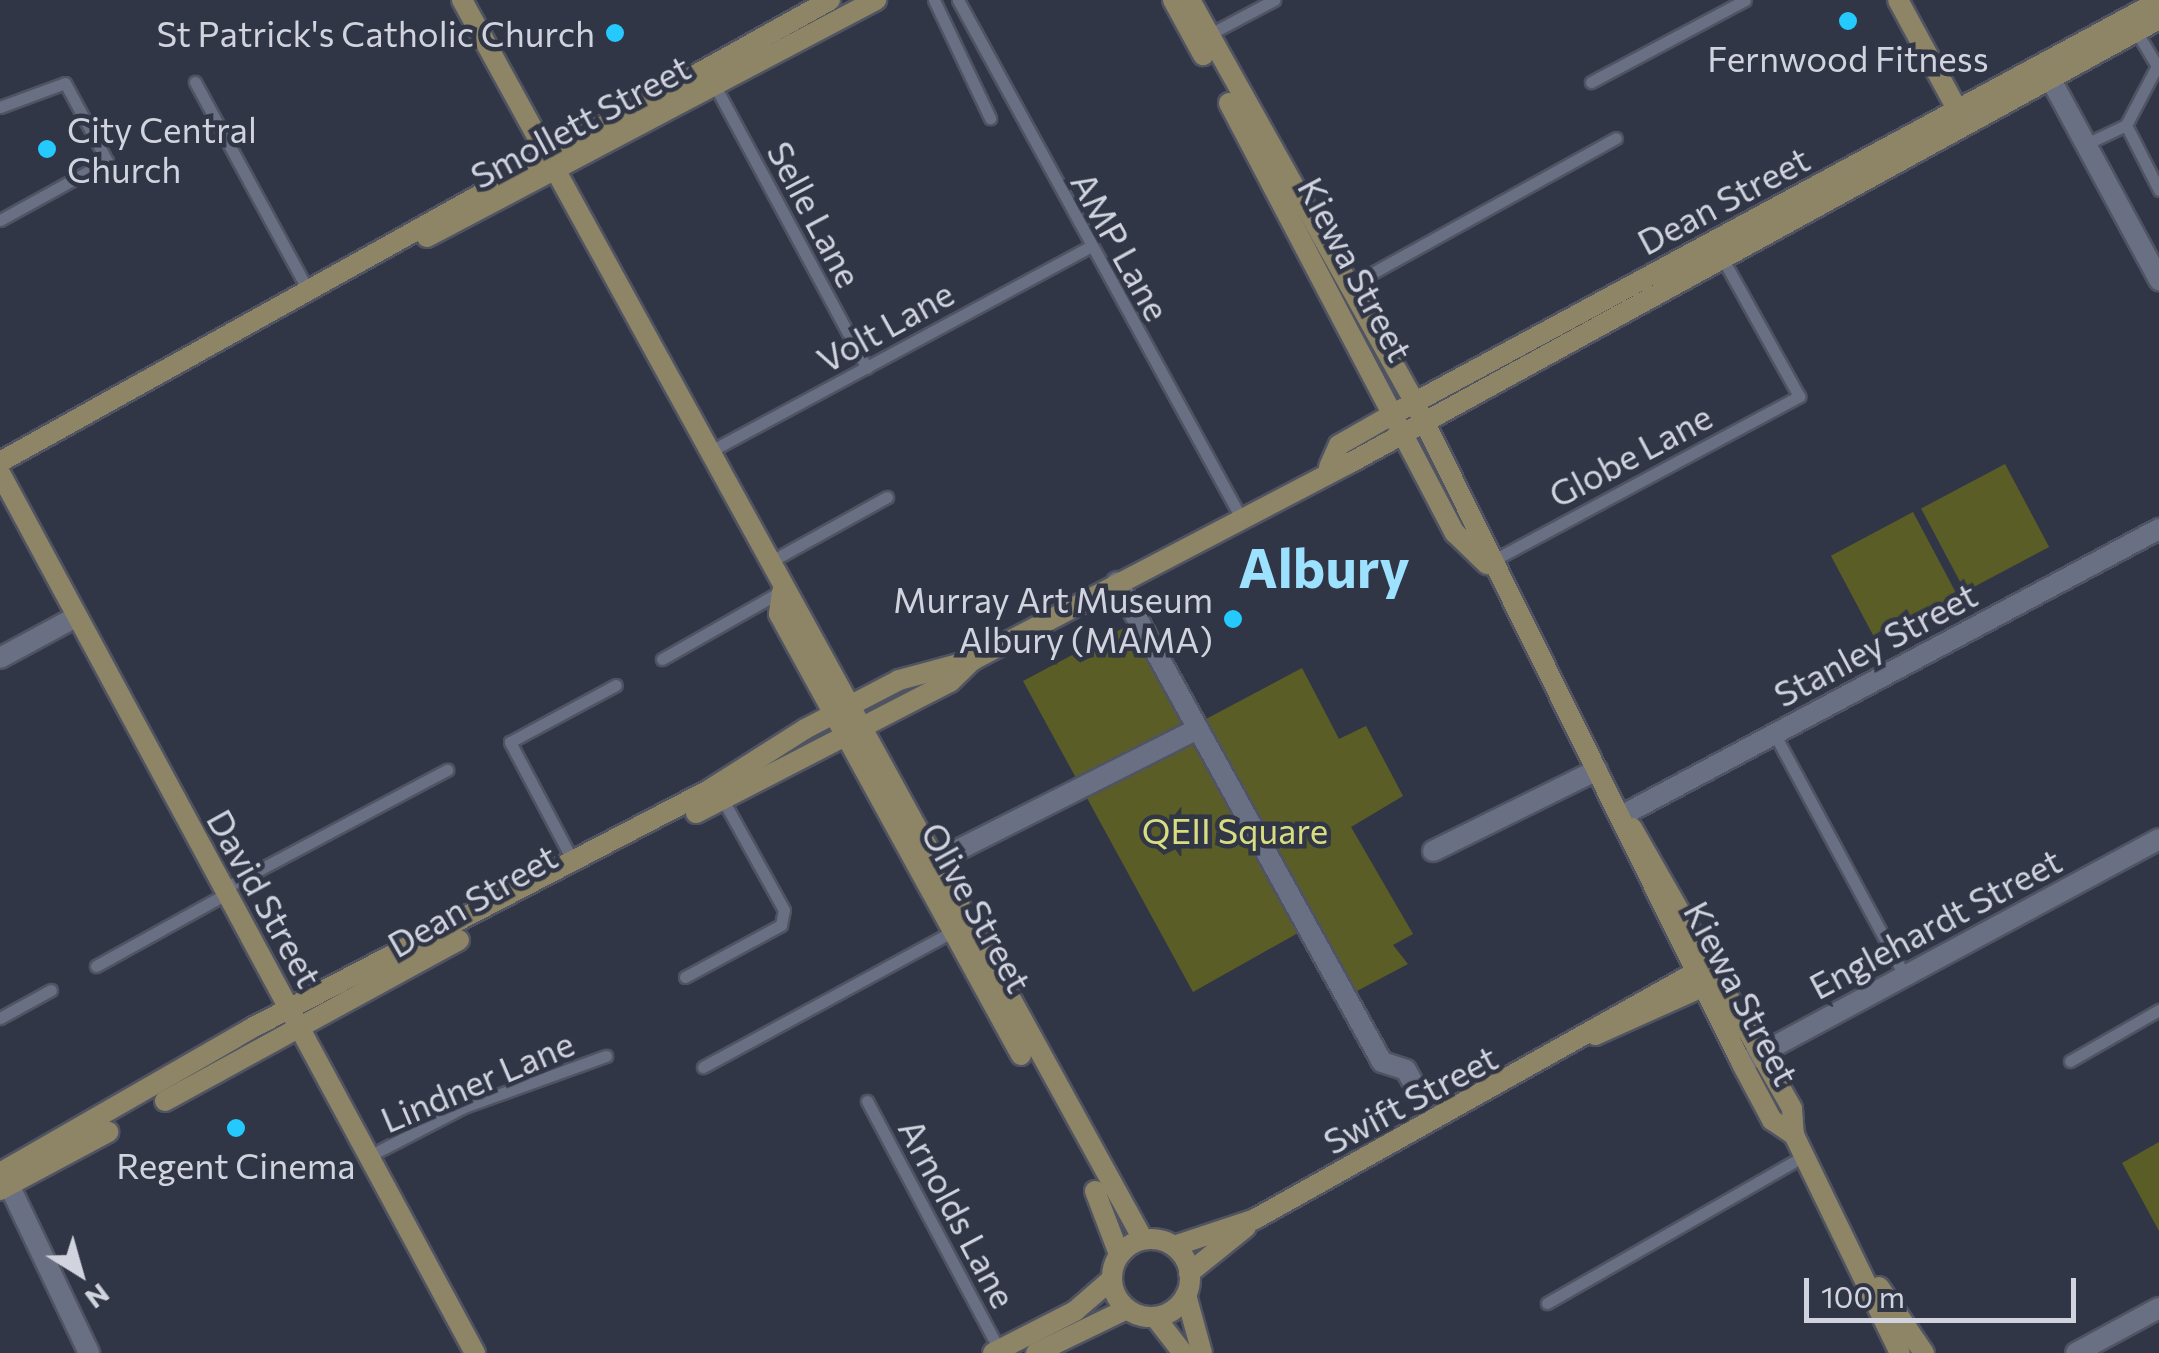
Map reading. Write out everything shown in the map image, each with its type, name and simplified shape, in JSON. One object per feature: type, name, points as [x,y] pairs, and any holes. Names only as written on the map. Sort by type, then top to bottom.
[{"type":"street","name":"Olive Street","points":[[462,0],[843,709],[845,736],[954,931],[1143,1239]]},
{"type":"street","name":"Smollett Street","points":[[709,77],[830,0]]},
{"type":"street","name":"Smollett Street","points":[[0,462],[709,77],[876,0]]},
{"type":"street","name":"Kiewa Street","points":[[1173,0],[1202,39],[1341,290],[1415,403],[1487,564],[1596,770],[1718,969],[1792,1108],[1794,1135],[1871,1278],[1924,1353]]},
{"type":"street","name":"Kiewa Street","points":[[1190,0],[1202,39]]},
{"type":"street","points":[[1898,0],[1962,117]]},
{"type":"street","name":"Dean Street","points":[[2046,72],[2159,1]]},
{"type":"street","name":"Dean Street","points":[[1329,467],[1339,445],[1395,413],[2046,72],[2159,19]]},
{"type":"street","points":[[2046,72],[2156,266]]},
{"type":"street","name":"Dean Street","points":[[5,1176],[302,1033],[722,798],[865,726],[973,660],[1329,467],[1402,436],[1962,117]]},
{"type":"street","name":"Kiewa Street","points":[[1341,290],[1402,436],[1455,534],[1487,564]]},
{"type":"street","name":"David Street","points":[[0,473],[74,618],[474,1352]]},
{"type":"street","name":"Stanley Street","points":[[1622,816],[2159,530]]},
{"type":"street","points":[[1117,582],[1382,1062],[1406,1070],[1419,1093]]},
{"type":"street","points":[[0,658],[74,618]]},
{"type":"street","name":"Dean Street","points":[[5,1176],[290,1009],[574,863],[843,709],[973,660]]},
{"type":"street","name":"Olive Street","points":[[843,709],[865,726],[938,860],[1001,1003],[1104,1208],[1119,1254]]},
{"type":"street","points":[[938,860],[1197,730]]},
{"type":"street","points":[[1433,851],[1596,770]]},
{"type":"street","name":"Kiewa Street","points":[[1622,816],[1698,980],[1772,1120],[1794,1135]]},
{"type":"street","name":"Englehardt Street","points":[[1742,1064],[2159,840]]},
{"type":"street","name":"Swift Street","points":[[1174,1246],[1255,1219],[1718,969]]},
{"type":"street","points":[[5,1176],[23,1228],[89,1353]]},
{"type":"street","points":[[0,1207],[23,1228]]},
{"type":"street","name":"Swift Street","points":[[1189,1272],[1255,1219]]},
{"type":"street","points":[[998,1352],[1075,1311],[1112,1278],[1119,1254],[1143,1239],[1174,1246],[1189,1272],[1186,1295],[1202,1353]]},
{"type":"street","points":[[1112,1278],[1127,1310]]},
{"type":"street","name":"Kiewa Street","points":[[1871,1278],[1900,1353]]},
{"type":"street","points":[[1155,1317],[1186,1295]]},
{"type":"street","points":[[2076,1353],[2159,1308]]},
{"type":"street","points":[[1036,1353],[1127,1310],[1155,1317],[1183,1353]]},
{"type":"lane","points":[[934,0],[990,118]]},
{"type":"lane","name":"AMP Lane","points":[[958,0],[1089,247],[1240,516]]},
{"type":"lane","points":[[1202,39],[1274,0]]},
{"type":"lane","points":[[1591,82],[1745,0]]},
{"type":"lane","points":[[2086,144],[2126,125],[2157,66],[2136,31]]},
{"type":"lane","name":"Selle Lane","points":[[709,77],[867,368]]},
{"type":"lane","points":[[196,82],[310,294]]},
{"type":"lane","points":[[0,107],[65,83],[108,161],[0,220]]},
{"type":"lane","points":[[2126,125],[2159,190]]},
{"type":"lane","points":[[1341,290],[1616,138]]},
{"type":"lane","name":"Volt Lane","points":[[707,453],[1089,247]]},
{"type":"lane","name":"Globe Lane","points":[[1487,564],[1799,396],[1721,256]]},
{"type":"lane","points":[[767,563],[887,497]]},
{"type":"lane","points":[[662,659],[782,592]]},
{"type":"lane","points":[[574,863],[510,742],[616,685]]},
{"type":"lane","points":[[1774,735],[1905,976]]},
{"type":"lane","points":[[96,966],[447,770]]},
{"type":"lane","points":[[685,977],[782,925],[784,910],[722,798]]},
{"type":"lane","points":[[703,1067],[954,931]]},
{"type":"lane","points":[[0,1018],[50,990]]},
{"type":"lane","points":[[2070,1060],[2159,1010]]},
{"type":"lane","name":"Lindner Lane","points":[[369,1156],[464,1107],[606,1056]]},
{"type":"lane","name":"Arnolds Lane","points":[[868,1101],[998,1352]]},
{"type":"lane","points":[[1547,1303],[1805,1155]]},
{"type":"green space","points":[[2005,464],[2049,547],[1965,592],[1921,509]]},
{"type":"green space","points":[[1913,512],[1957,595],[1875,639],[1831,556]]},
{"type":"green space","name":"QEII Square","points":[[1148,615],[1206,719],[1302,668],[1339,739],[1366,726],[1403,796],[1351,827],[1413,934],[1393,945],[1408,964],[1357,991],[1314,924],[1193,992],[1023,681]]},
{"type":"green space","points":[[2159,1142],[2159,1231],[2122,1163]]},
{"type":"place","name":"Fernwood Fitness","points":[[1848,21]]},
{"type":"place","name":"St Patrick's Catholic Church","points":[[615,33]]},
{"type":"place","name":"City Central Church","points":[[47,149]]},
{"type":"place","name":"Murray Art Museum Albury (MAMA)","points":[[1233,619]]},
{"type":"place","name":"Regent Cinema","points":[[236,1128]]},
{"type":"district","name":"Albury","points":[[1324,566]]}]
